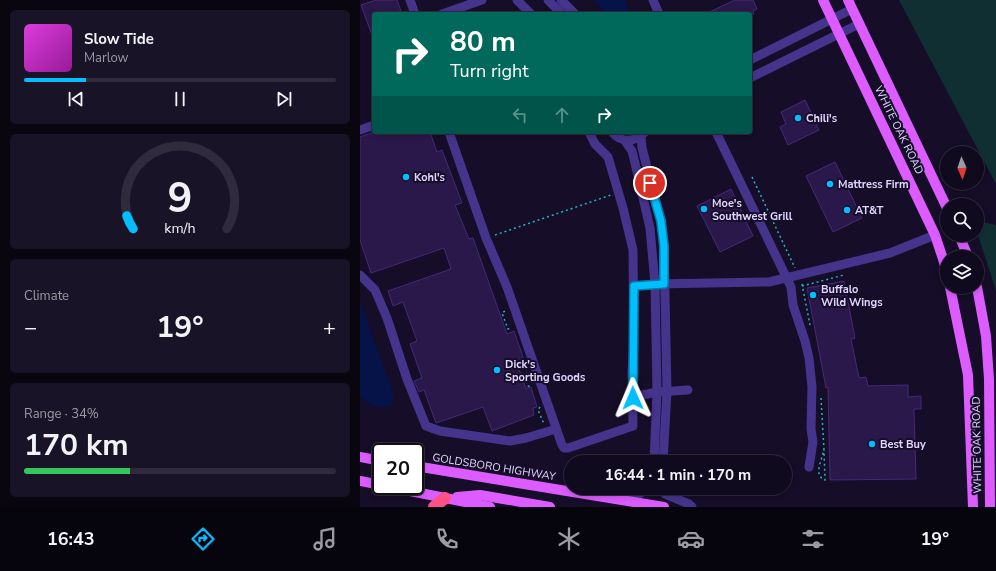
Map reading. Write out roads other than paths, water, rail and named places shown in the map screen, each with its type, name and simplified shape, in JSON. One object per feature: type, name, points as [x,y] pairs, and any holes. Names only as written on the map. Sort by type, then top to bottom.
[{"type":"highway","points":[[434,507],[445,498]]},
{"type":"main road","name":"WHITE OAK ROAD","points":[[823,0],[934,235],[940,251]]},
{"type":"main road","name":"WHITE OAK ROAD","points":[[850,4],[942,198]]},
{"type":"main road","name":"WHITE OAK ROAD","points":[[951,294],[968,375],[973,507]]},
{"type":"main road","name":"WHITE OAK ROAD","points":[[978,294],[986,336],[989,379],[990,507]]},
{"type":"main road","points":[[360,458],[372,460]]},
{"type":"main road","name":"GOLDSBORO HIGHWAY","points":[[424,467],[664,507]]},
{"type":"main road","points":[[360,481],[372,483]]},
{"type":"main road","points":[[424,494],[490,507]]},
{"type":"main road","points":[[445,498],[480,495],[550,507]]},
{"type":"street","points":[[410,0],[414,12]]},
{"type":"street","points":[[448,12],[482,0]]},
{"type":"street","points":[[517,0],[529,12]]},
{"type":"street","points":[[548,0],[560,12]]},
{"type":"street","points":[[561,0],[573,12]]},
{"type":"street","points":[[653,0],[658,12]]},
{"type":"street","points":[[752,59],[832,19],[850,4]]},
{"type":"street","points":[[752,77],[859,24]]},
{"type":"street","points":[[360,130],[372,126]]},
{"type":"street","points":[[450,134],[486,238],[507,287],[556,429],[564,448],[568,448],[633,426],[633,250],[608,157],[595,144],[590,134]]},
{"type":"street","points":[[614,134],[624,141],[632,151],[650,228],[660,284]]},
{"type":"street","points":[[624,141],[634,140],[643,134],[645,160],[661,221],[664,246],[660,284],[662,392],[666,430],[664,455]]},
{"type":"street","points":[[717,134],[787,278],[791,288],[793,305],[806,341],[812,387],[811,429],[814,442],[809,468]]},
{"type":"street","points":[[634,286],[660,284],[769,282],[890,253],[934,235]]},
{"type":"street","points":[[360,275],[375,290],[387,318],[407,379],[426,426],[440,431],[510,441],[556,429]]},
{"type":"street","points":[[633,398],[662,392],[688,390]]},
{"type":"street","points":[[655,455],[662,392]]},
{"type":"street","points":[[631,501],[638,495]]},
{"type":"street","points":[[667,495],[692,507]]},
{"type":"place","name":"Chili's","points":[[798,118]]},
{"type":"place","name":"Kohl's","points":[[406,177]]},
{"type":"place","name":"Mattress Firm","points":[[830,184]]},
{"type":"place","name":"Moe's Southwest Grill","points":[[704,209]]},
{"type":"place","name":"AT&T","points":[[847,210]]},
{"type":"place","name":"Buffalo Wild Wings","points":[[813,295]]},
{"type":"place","name":"Dick's Sporting Goods","points":[[497,370]]},
{"type":"place","name":"Best Buy","points":[[872,444]]}]
